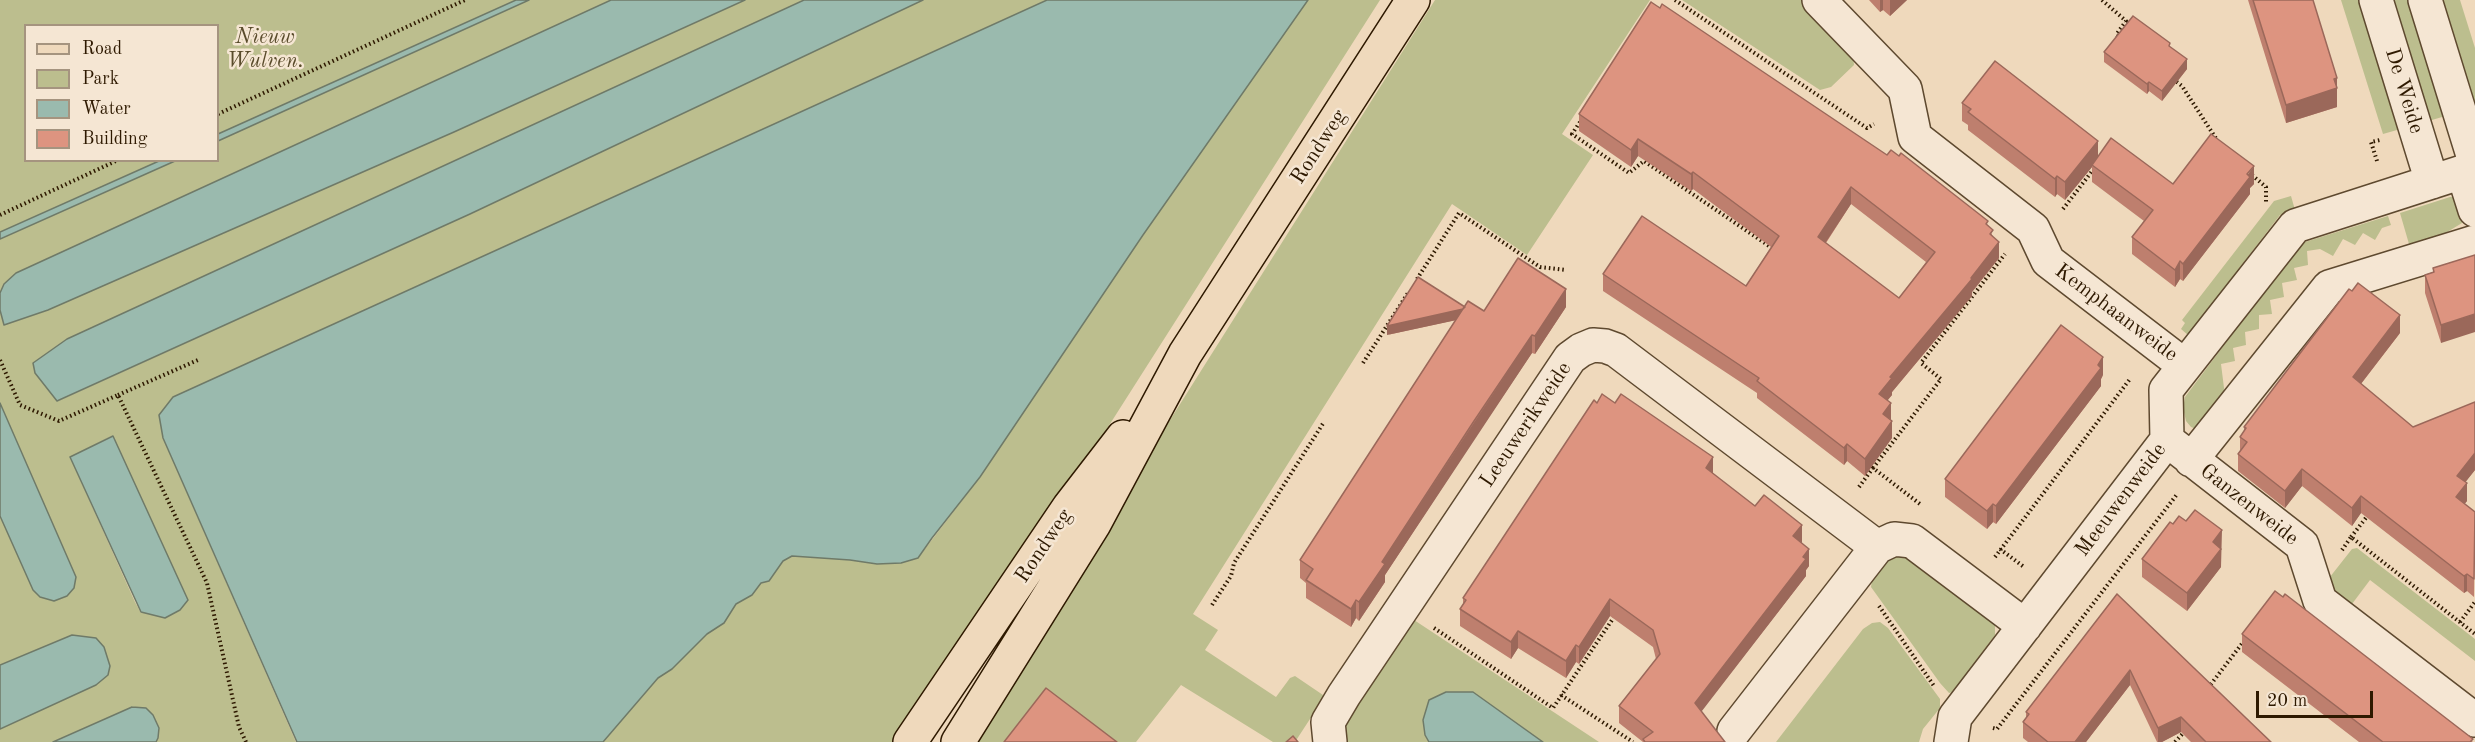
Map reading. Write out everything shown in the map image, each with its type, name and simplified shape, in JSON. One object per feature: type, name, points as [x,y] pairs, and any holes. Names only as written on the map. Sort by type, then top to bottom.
[{"type":"main road","name":"Rondweg","points":[[910,742],[1069,507],[1185,354],[1413,0]]},
{"type":"main road","name":"Rondweg","points":[[958,742],[1094,524],[1185,354]]},
{"type":"street","name":"Kemphaanweide","points":[[1819,0],[1905,89],[1915,137],[2033,233],[2048,261],[2185,366]]},
{"type":"street","name":"De Weide","points":[[2376,0],[2461,171]]},
{"type":"street","points":[[2425,0],[2461,171],[2475,210]]},
{"type":"street","name":"Meeuwenweide","points":[[2179,450],[2166,390],[2295,226],[2461,171]]},
{"type":"street","name":"Meeuwenweide","points":[[1951,742],[1955,717],[2025,626],[2179,450],[2329,288],[2475,242]]},
{"type":"street","name":"Leeuwerikweide","points":[[1331,728],[1403,608],[1570,358],[1593,345],[1616,350],[1878,547]]},
{"type":"street","name":"Ganzenweide","points":[[2179,450],[2302,545],[2320,602],[2475,720]]},
{"type":"street","points":[[1734,731],[1878,547],[1894,539],[1912,541],[2025,626]]},
{"type":"path","points":[[219,114],[465,0]]},
{"type":"path","points":[[1674,0],[1867,128],[1908,105]]},
{"type":"path","points":[[1584,115],[1572,134],[1629,173],[1644,161],[1782,255]]},
{"type":"path","points":[[0,215],[114,162]]},
{"type":"path","points":[[1874,468],[1941,379],[1921,363],[2033,233],[2100,162]]},
{"type":"path","points":[[1363,363],[1459,213],[1540,267],[1566,270]]},
{"type":"path","points":[[0,360],[20,405],[58,421],[198,360]]},
{"type":"path","points":[[118,395],[207,583],[239,727],[246,742]]},
{"type":"path","points":[[1212,605],[1231,576],[1234,563],[1324,422]]},
{"type":"path","points":[[2351,537],[2373,509]]},
{"type":"path","points":[[2460,622],[2475,602]]},
{"type":"path","points":[[1403,608],[1553,708],[1618,609]]},
{"type":"path","points":[[1561,695],[1633,742]]},
{"type":"path","points":[[2175,742],[2188,728]]},
{"type":"green space","name":"Nieuw Wulven.","points":[[0,0],[516,0],[219,134],[219,24],[24,24],[24,162],[157,162],[0,232]]},
{"type":"green space","points":[[529,0],[611,0],[16,273],[4,284],[0,293],[0,239],[173,162],[219,162],[219,141]]},
{"type":"green space","points":[[745,0],[804,0],[67,339],[58,401],[470,214],[923,0],[1047,0],[173,397],[163,438],[296,742],[156,742],[158,738],[132,707],[53,742],[0,742],[0,729],[96,685],[72,635],[0,665],[0,516],[33,590],[76,577],[0,403],[0,310],[4,325],[48,310],[454,132]],"holes":[[[113,437],[187,600],[141,613],[135,602],[70,457]]]},
{"type":"green space","points":[[1308,0],[1380,0],[1059,504],[898,742],[603,742],[658,678],[672,669],[707,634],[724,623],[736,604],[752,595],[761,583],[769,580],[783,561],[792,556],[877,564],[918,558],[980,477],[1143,235]]},
{"type":"green space","points":[[1435,0],[1650,0],[1562,134],[1593,155],[1527,255],[1452,204],[1193,614],[1218,630],[1205,650],[1276,697],[1290,678],[1295,676],[1323,695],[1323,699],[1295,742],[1273,742],[1181,685],[1136,742],[973,742],[1081,561]]},
{"type":"green space","points":[[1682,0],[1803,0],[1846,44],[1853,55],[1854,65],[1831,87],[1820,90]]},
{"type":"green space","points":[[2341,0],[2364,0],[2404,128],[2383,134]]},
{"type":"green space","points":[[2387,0],[2413,0],[2449,115],[2425,122]]},
{"type":"green space","points":[[2438,0],[2460,0],[2475,48],[2475,106]]},
{"type":"green space","points":[[2291,196],[2295,210],[2280,215],[2188,335],[2181,329],[2185,323],[2182,320],[2274,201]]},
{"type":"green space","points":[[2455,197],[2464,211],[2462,223],[2444,234],[2409,244],[2400,213]]},
{"type":"green space","points":[[2388,216],[2391,225],[2382,228],[2375,240],[2363,233],[2355,245],[2343,239],[2333,256],[2320,249],[2307,251],[2308,265],[2294,268],[2297,280],[2282,283],[2284,297],[2270,300],[2272,314],[2259,315],[2259,329],[2245,332],[2246,345],[2233,348],[2235,361],[2221,364],[2225,396],[2196,429],[2191,427],[2186,421],[2183,408],[2185,397],[2297,248],[2305,242]]},
{"type":"green space","points":[[2357,548],[2475,639],[2475,661],[2370,580],[2349,608],[2328,589],[2326,582],[2352,549]]},
{"type":"green space","points":[[1902,551],[1992,618],[1995,625],[1995,635],[1953,692],[1949,693],[1940,683],[1871,587],[1872,580],[1894,552]]},
{"type":"green space","points":[[1411,618],[1599,742],[1543,742],[1473,692],[1425,735],[1429,742],[1348,742],[1345,738],[1344,723]]},
{"type":"green space","points":[[1880,622],[1888,628],[1940,699],[1940,708],[1923,729],[1919,742],[1776,742],[1863,629],[1872,623]]},
{"type":"water","points":[[516,0],[529,0],[219,141],[219,134]]},
{"type":"water","points":[[611,0],[745,0],[454,132],[48,310],[4,325],[0,310],[0,293],[4,284],[16,273]]},
{"type":"water","points":[[804,0],[923,0],[470,214],[57,401],[35,373],[33,363],[67,339]]},
{"type":"water","points":[[1047,0],[1308,0],[1143,235],[980,477],[918,558],[901,563],[877,564],[792,556],[783,561],[769,581],[761,583],[752,595],[736,604],[724,623],[707,634],[672,669],[658,678],[603,742],[297,742],[163,438],[159,415],[173,397]]},
{"type":"water","points":[[157,162],[173,162],[0,239],[0,232]]},
{"type":"water","points":[[0,403],[76,577],[74,588],[67,596],[54,601],[40,597],[33,590],[0,516]]},
{"type":"water","points":[[113,436],[188,600],[180,610],[165,618],[141,612],[70,457]]},
{"type":"water","points":[[72,635],[96,638],[104,647],[110,666],[108,675],[96,685],[0,729],[0,665]]},
{"type":"water","points":[[1446,692],[1473,692],[1543,742],[1429,742],[1425,735],[1423,720],[1429,700]]},
{"type":"water","points":[[132,707],[146,708],[153,715],[159,728],[156,742],[53,742]]},
{"type":"building","points":[[2253,0],[2313,0],[2337,78],[2334,79],[2337,88],[2286,105]]},
{"type":"building","points":[[1651,2],[1660,8],[1662,4],[1887,155],[1891,150],[1899,156],[1901,153],[1988,221],[1986,224],[1993,230],[1990,234],[1999,242],[1972,279],[1890,377],[1892,378],[1879,394],[1891,403],[1883,414],[1892,421],[1865,459],[1847,444],[1844,448],[1757,381],[1759,378],[1603,274],[1642,216],[1746,286],[1779,236],[1693,172],[1691,174],[1638,139],[1631,150],[1579,114]],"holes":[[[1851,187],[1935,252],[1899,298],[1818,237]]]},
{"type":"building","points":[[2133,16],[2170,43],[2169,46],[2187,59],[2162,91],[2149,82],[2147,84],[2104,52]]},
{"type":"building","points":[[1995,61],[2098,141],[2065,182],[2057,176],[2055,179],[1968,112],[1971,109],[1962,103]]},
{"type":"building","points":[[2211,134],[2254,166],[2247,174],[2250,177],[2183,264],[2180,261],[2175,270],[2132,237],[2153,210],[2092,165],[2111,138],[2173,184]]},
{"type":"building","points":[[2475,255],[2475,314],[2441,325],[2425,275],[2434,272],[2433,268]]},
{"type":"building","points":[[1518,258],[1566,289],[1474,421],[1382,562],[1385,564],[1359,602],[1356,600],[1351,609],[1306,580],[1313,569],[1300,560],[1468,301],[1484,311]]},
{"type":"building","points":[[1418,277],[1465,307],[1387,326]]},
{"type":"building","points":[[2358,283],[2400,315],[2353,377],[2413,427],[2475,402],[2475,453],[2457,476],[2467,483],[2456,497],[2475,512],[2474,579],[2467,574],[2464,576],[2361,496],[2352,508],[2302,469],[2285,491],[2238,454],[2247,442],[2240,437],[2246,428],[2244,427],[2349,289],[2352,291]]},
{"type":"building","points":[[2061,325],[2103,357],[2098,365],[2101,368],[1996,506],[1993,504],[1987,511],[1945,479]]},
{"type":"building","points":[[1602,394],[1615,403],[1621,394],[1713,457],[1706,468],[1755,506],[1764,495],[1802,525],[1793,536],[1809,549],[1803,557],[1806,559],[1695,703],[1725,742],[1645,742],[1643,739],[1653,732],[1619,706],[1660,654],[1653,630],[1610,599],[1579,647],[1576,645],[1566,661],[1518,631],[1511,642],[1460,609],[1466,600],[1463,598],[1594,400],[1597,403]]},
{"type":"building","points":[[2195,510],[2222,530],[2213,542],[2221,549],[2187,593],[2142,559],[2170,522],[2173,524],[2179,516],[2186,521]]},
{"type":"building","points":[[2275,591],[2283,597],[2285,594],[2473,739],[2470,742],[2383,742],[2242,634]]},
{"type":"building","points":[[2117,594],[2271,742],[2206,742],[2181,717],[2158,728],[2130,670],[2075,742],[2048,742],[2023,722],[2029,714],[2026,712]]},
{"type":"building","points":[[1046,688],[1117,742],[1004,742]]},
{"type":"building","points":[[1293,736],[1298,742],[1286,742]]}]
